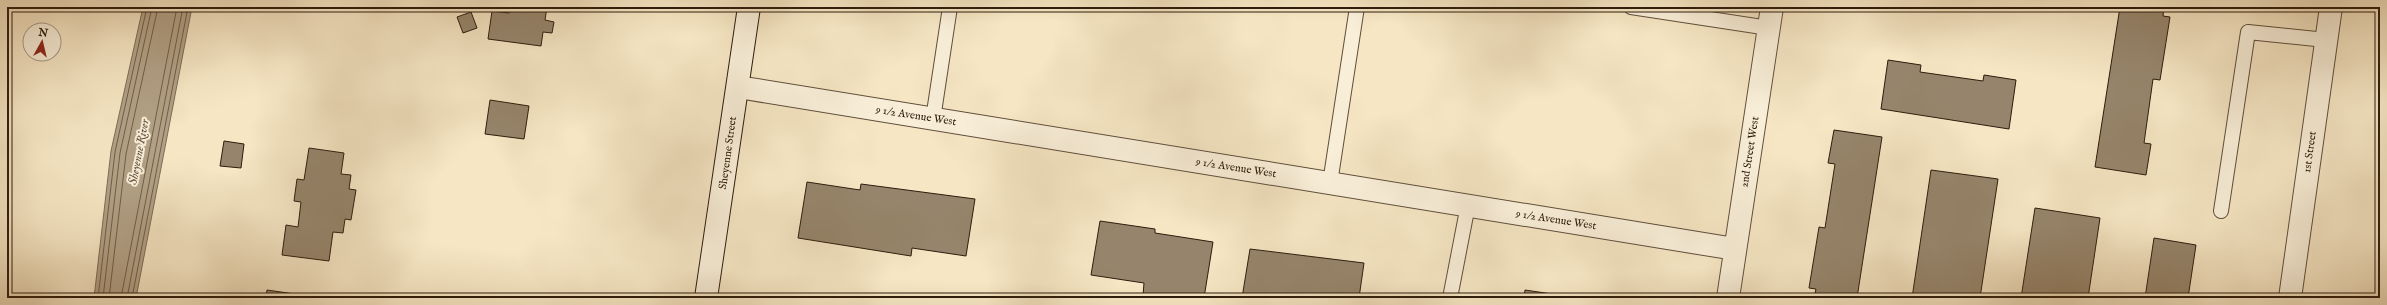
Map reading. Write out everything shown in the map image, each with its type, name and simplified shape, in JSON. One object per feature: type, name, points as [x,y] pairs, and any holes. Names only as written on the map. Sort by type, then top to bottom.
[{"type":"street","name":"Sheyenne Street","points":[[706,298],[749,7]]},
{"type":"street","name":"2nd Street West","points":[[1728,298],[1772,7]]},
{"type":"street","name":"1st Street","points":[[2290,298],[2330,7]]},
{"type":"street","name":"9 1/2 Avenue West","points":[[738,87],[1735,249]]},
{"type":"lane","points":[[933,119],[950,7]]},
{"type":"lane","points":[[1330,183],[1357,7]]},
{"type":"lane","points":[[1631,7],[1769,28]]},
{"type":"lane","points":[[2221,211],[2248,32],[2326,40]]},
{"type":"lane","points":[[1450,298],[1468,205]]},
{"type":"water","name":"Sheyenne River","points":[[143,7],[192,7],[136,298],[94,298],[111,151]]},
{"type":"building","points":[[509,7],[547,7],[545,20],[554,22],[552,33],[543,32],[541,46],[488,39],[492,11],[509,13]]},
{"type":"building","points":[[2120,7],[2164,7],[2163,16],[2170,17],[2160,80],[2153,79],[2144,143],[2151,144],[2146,175],[2095,167]]},
{"type":"building","points":[[471,12],[477,28],[463,33],[457,17]]},
{"type":"building","points":[[1888,60],[1921,65],[1920,72],[1983,81],[1984,75],[2016,80],[2009,129],[1881,109]]},
{"type":"building","points":[[490,100],[529,106],[524,139],[485,134]]},
{"type":"building","points":[[1834,130],[1882,137],[1857,298],[1814,298],[1816,289],[1809,288],[1819,227],[1825,228],[1835,164],[1828,163]]},
{"type":"building","points":[[224,141],[244,144],[241,168],[220,166]]},
{"type":"building","points":[[309,148],[344,153],[341,174],[351,175],[349,189],[356,190],[351,220],[345,219],[343,233],[333,232],[329,261],[282,255],[286,225],[298,227],[301,202],[294,201],[297,179],[304,180]]},
{"type":"building","points":[[1931,170],[1998,179],[1980,298],[1912,298]]},
{"type":"building","points":[[807,182],[860,190],[861,184],[975,199],[966,256],[912,248],[911,256],[798,238]]},
{"type":"building","points":[[2035,208],[2100,218],[2088,298],[2021,298]]},
{"type":"building","points":[[1100,221],[1155,229],[1155,233],[1213,242],[1204,298],[1161,298],[1143,295],[1144,283],[1091,275]]},
{"type":"building","points":[[2154,238],[2196,245],[2188,298],[2145,298]]},
{"type":"building","points":[[1250,249],[1364,263],[1359,298],[1242,298]]},
{"type":"building","points":[[267,290],[323,298],[266,298]]},
{"type":"building","points":[[1525,290],[1579,298],[1524,298]]}]
